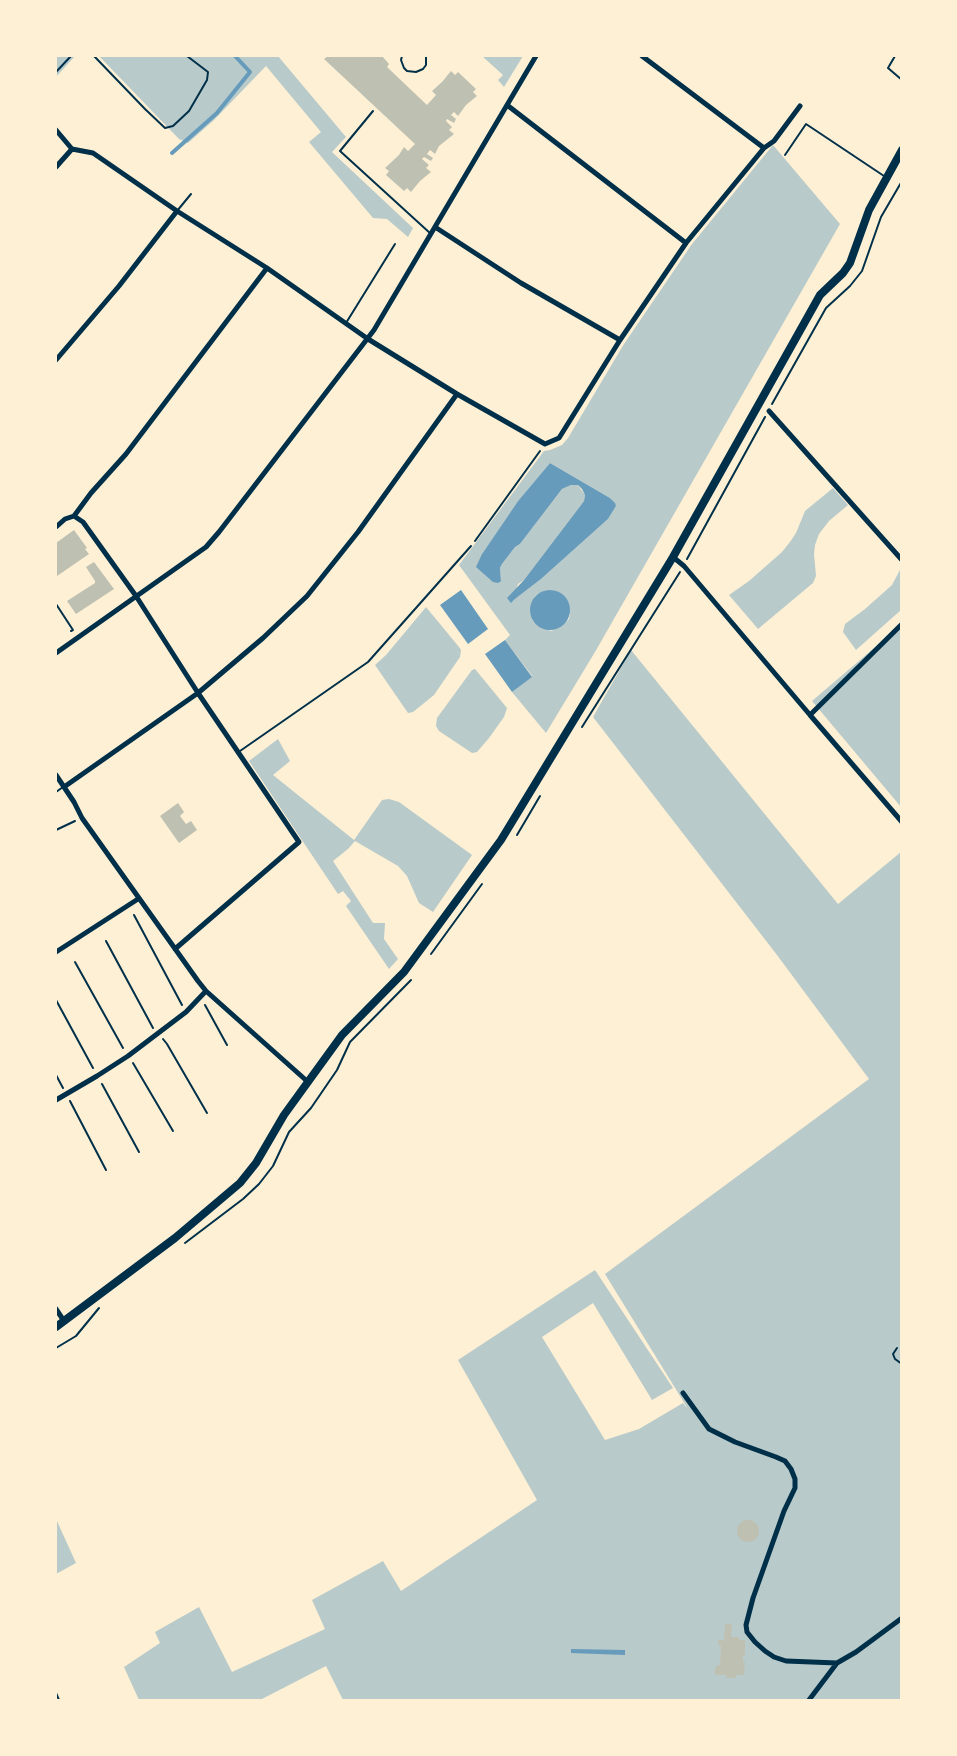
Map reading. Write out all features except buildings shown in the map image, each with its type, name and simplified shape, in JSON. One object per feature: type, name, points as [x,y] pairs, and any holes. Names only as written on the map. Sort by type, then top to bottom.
[{"type":"main road","points":[[56,1327],[175,1238],[240,1183],[256,1163],[284,1115],[342,1035],[404,972],[501,840],[673,557],[820,295],[850,263],[868,210],[902,150]]},
{"type":"street","points":[[56,653],[206,546],[219,532],[368,339],[536,56]]},
{"type":"street","points":[[642,56],[764,148]]},
{"type":"street","points":[[507,105],[686,243]]},
{"type":"street","points":[[56,130],[72,149],[93,153],[177,211],[267,268],[368,339],[457,394],[545,444],[559,438],[620,340],[686,243],[764,148],[774,141],[800,106]]},
{"type":"street","points":[[56,167],[72,149]]},
{"type":"street","points":[[56,360],[119,286],[177,211]]},
{"type":"street","points":[[435,227],[521,283],[620,340]]},
{"type":"street","points":[[56,527],[65,519],[74,516],[155,416],[267,268]]},
{"type":"street","points":[[64,787],[198,693],[264,638],[307,596],[358,532],[457,394]]},
{"type":"street","points":[[768,411],[902,560]]},
{"type":"street","points":[[74,516],[83,522],[136,596],[198,693],[299,842],[175,949]]},
{"type":"street","points":[[673,557],[684,566],[902,822]]},
{"type":"street","points":[[810,715],[902,624]]},
{"type":"street","points":[[56,775],[82,818],[207,991],[308,1082]]},
{"type":"street","points":[[56,952],[138,898]]},
{"type":"street","points":[[56,1100],[128,1056],[186,1012],[207,991]]},
{"type":"street","points":[[56,1309],[64,1321]]},
{"type":"street","points":[[683,1393],[709,1429],[735,1442],[785,1461],[795,1479],[795,1488],[784,1511],[753,1598],[746,1625],[747,1632],[755,1642],[774,1657],[786,1661],[837,1663]]},
{"type":"street","points":[[809,1701],[837,1663],[902,1618]]},
{"type":"lane","points":[[402,56],[404,68],[411,72],[423,69],[426,65],[426,56]]},
{"type":"lane","points":[[895,56],[888,68],[902,80]]},
{"type":"lane","points":[[374,111],[340,151],[431,234]]},
{"type":"lane","points":[[785,154],[806,124],[887,177]]},
{"type":"lane","points":[[177,211],[192,194]]},
{"type":"lane","points":[[346,323],[395,244]]},
{"type":"lane","points":[[238,752],[368,662],[471,546]]},
{"type":"lane","points":[[56,792],[64,787]]},
{"type":"lane","points":[[897,1348],[893,1354],[895,1359],[902,1364]]},
{"type":"path","points":[[56,72],[71,56]]},
{"type":"path","points":[[94,56],[165,128],[173,126],[189,111],[207,80],[208,72],[186,56]]},
{"type":"path","points":[[768,411],[826,308],[850,286],[862,271],[881,217],[902,181]]},
{"type":"path","points":[[471,546],[545,444]]},
{"type":"path","points":[[56,604],[73,630],[64,636]]},
{"type":"path","points":[[56,830],[82,818]]},
{"type":"path","points":[[134,915],[186,1012]]},
{"type":"path","points":[[106,941],[151,1025],[167,1044],[207,1113]]},
{"type":"path","points":[[75,962],[173,1131]]},
{"type":"path","points":[[200,998],[227,1044]]},
{"type":"path","points":[[56,1000],[139,1152]]},
{"type":"path","points":[[56,1075],[106,1170]]},
{"type":"path","points":[[56,1693],[59,1701]]},
{"type":"shaded area","points":[[56,56],[75,56],[56,77]]},
{"type":"shaded area","points":[[99,56],[278,56],[346,137],[332,152],[413,228],[408,237],[387,219],[373,218],[309,142],[321,132],[266,66],[214,120],[188,143],[179,139]]},
{"type":"shaded area","points":[[482,56],[523,56],[504,87],[498,80],[503,75]]},
{"type":"shaded area","points":[[773,145],[840,224],[595,652],[546,733],[512,692],[532,676],[505,640],[510,635],[459,565],[544,451],[562,445],[568,438],[624,344],[692,244]],"holes":[[[550,463],[610,498],[616,506],[608,519],[512,602],[518,584],[524,580],[584,501],[585,495],[578,485],[562,489],[502,564],[501,581],[482,554],[518,501]],[[539,593],[570,614],[569,619],[561,627],[551,631],[533,621],[530,611],[535,596]]]},
{"type":"shaded area","points":[[833,488],[848,505],[829,521],[819,534],[815,545],[816,576],[813,583],[758,629],[729,595],[782,552],[796,533],[805,511]]},
{"type":"shaded area","points":[[901,568],[901,610],[856,650],[843,632],[845,624],[892,585]]},
{"type":"shaded area","points":[[426,607],[459,647],[460,657],[434,695],[413,712],[408,713],[375,665]]},
{"type":"shaded area","points":[[901,625],[901,807],[812,701]]},
{"type":"shaded area","points":[[631,650],[838,904],[901,852],[901,1700],[343,1700],[326,1666],[260,1700],[139,1700],[124,1667],[160,1643],[155,1632],[199,1607],[232,1672],[325,1629],[312,1600],[383,1561],[401,1591],[537,1500],[458,1360],[595,1270],[673,1388],[652,1400],[593,1303],[542,1337],[605,1440],[639,1429],[683,1403],[688,1409],[605,1274],[869,1079],[777,955],[593,717]]},
{"type":"shaded area","points":[[475,669],[507,708],[504,717],[489,738],[477,752],[472,753],[439,731],[436,726],[437,718]]},
{"type":"shaded area","points":[[278,739],[290,761],[273,775],[354,840],[382,800],[389,799],[399,802],[472,855],[433,912],[419,903],[407,876],[398,866],[355,841],[333,861],[373,923],[385,923],[384,939],[398,959],[389,969],[346,906],[351,901],[343,891],[338,894],[249,761]]},
{"type":"shaded area","points":[[56,1519],[76,1563],[56,1574]]},
{"type":"water","points":[[550,463],[610,498],[616,506],[608,519],[511,603],[507,598],[524,580],[584,501],[585,495],[582,489],[578,485],[571,485],[562,489],[502,564],[501,581],[493,582],[476,567],[482,554],[518,501]]},
{"type":"water","points":[[461,590],[488,629],[468,644],[440,605]]},
{"type":"water","points":[[550,590],[558,591],[564,596],[569,602],[569,618],[564,624],[558,629],[550,630],[542,629],[536,624],[531,618],[530,610],[531,602],[536,596],[542,591]]},
{"type":"water","points":[[505,640],[532,677],[512,692],[485,654]]},
{"type":"water","points":[[571,1649],[625,1650],[625,1655],[571,1653]]},
{"type":"waterway","points":[[172,153],[217,113],[250,72],[235,56]]}]
